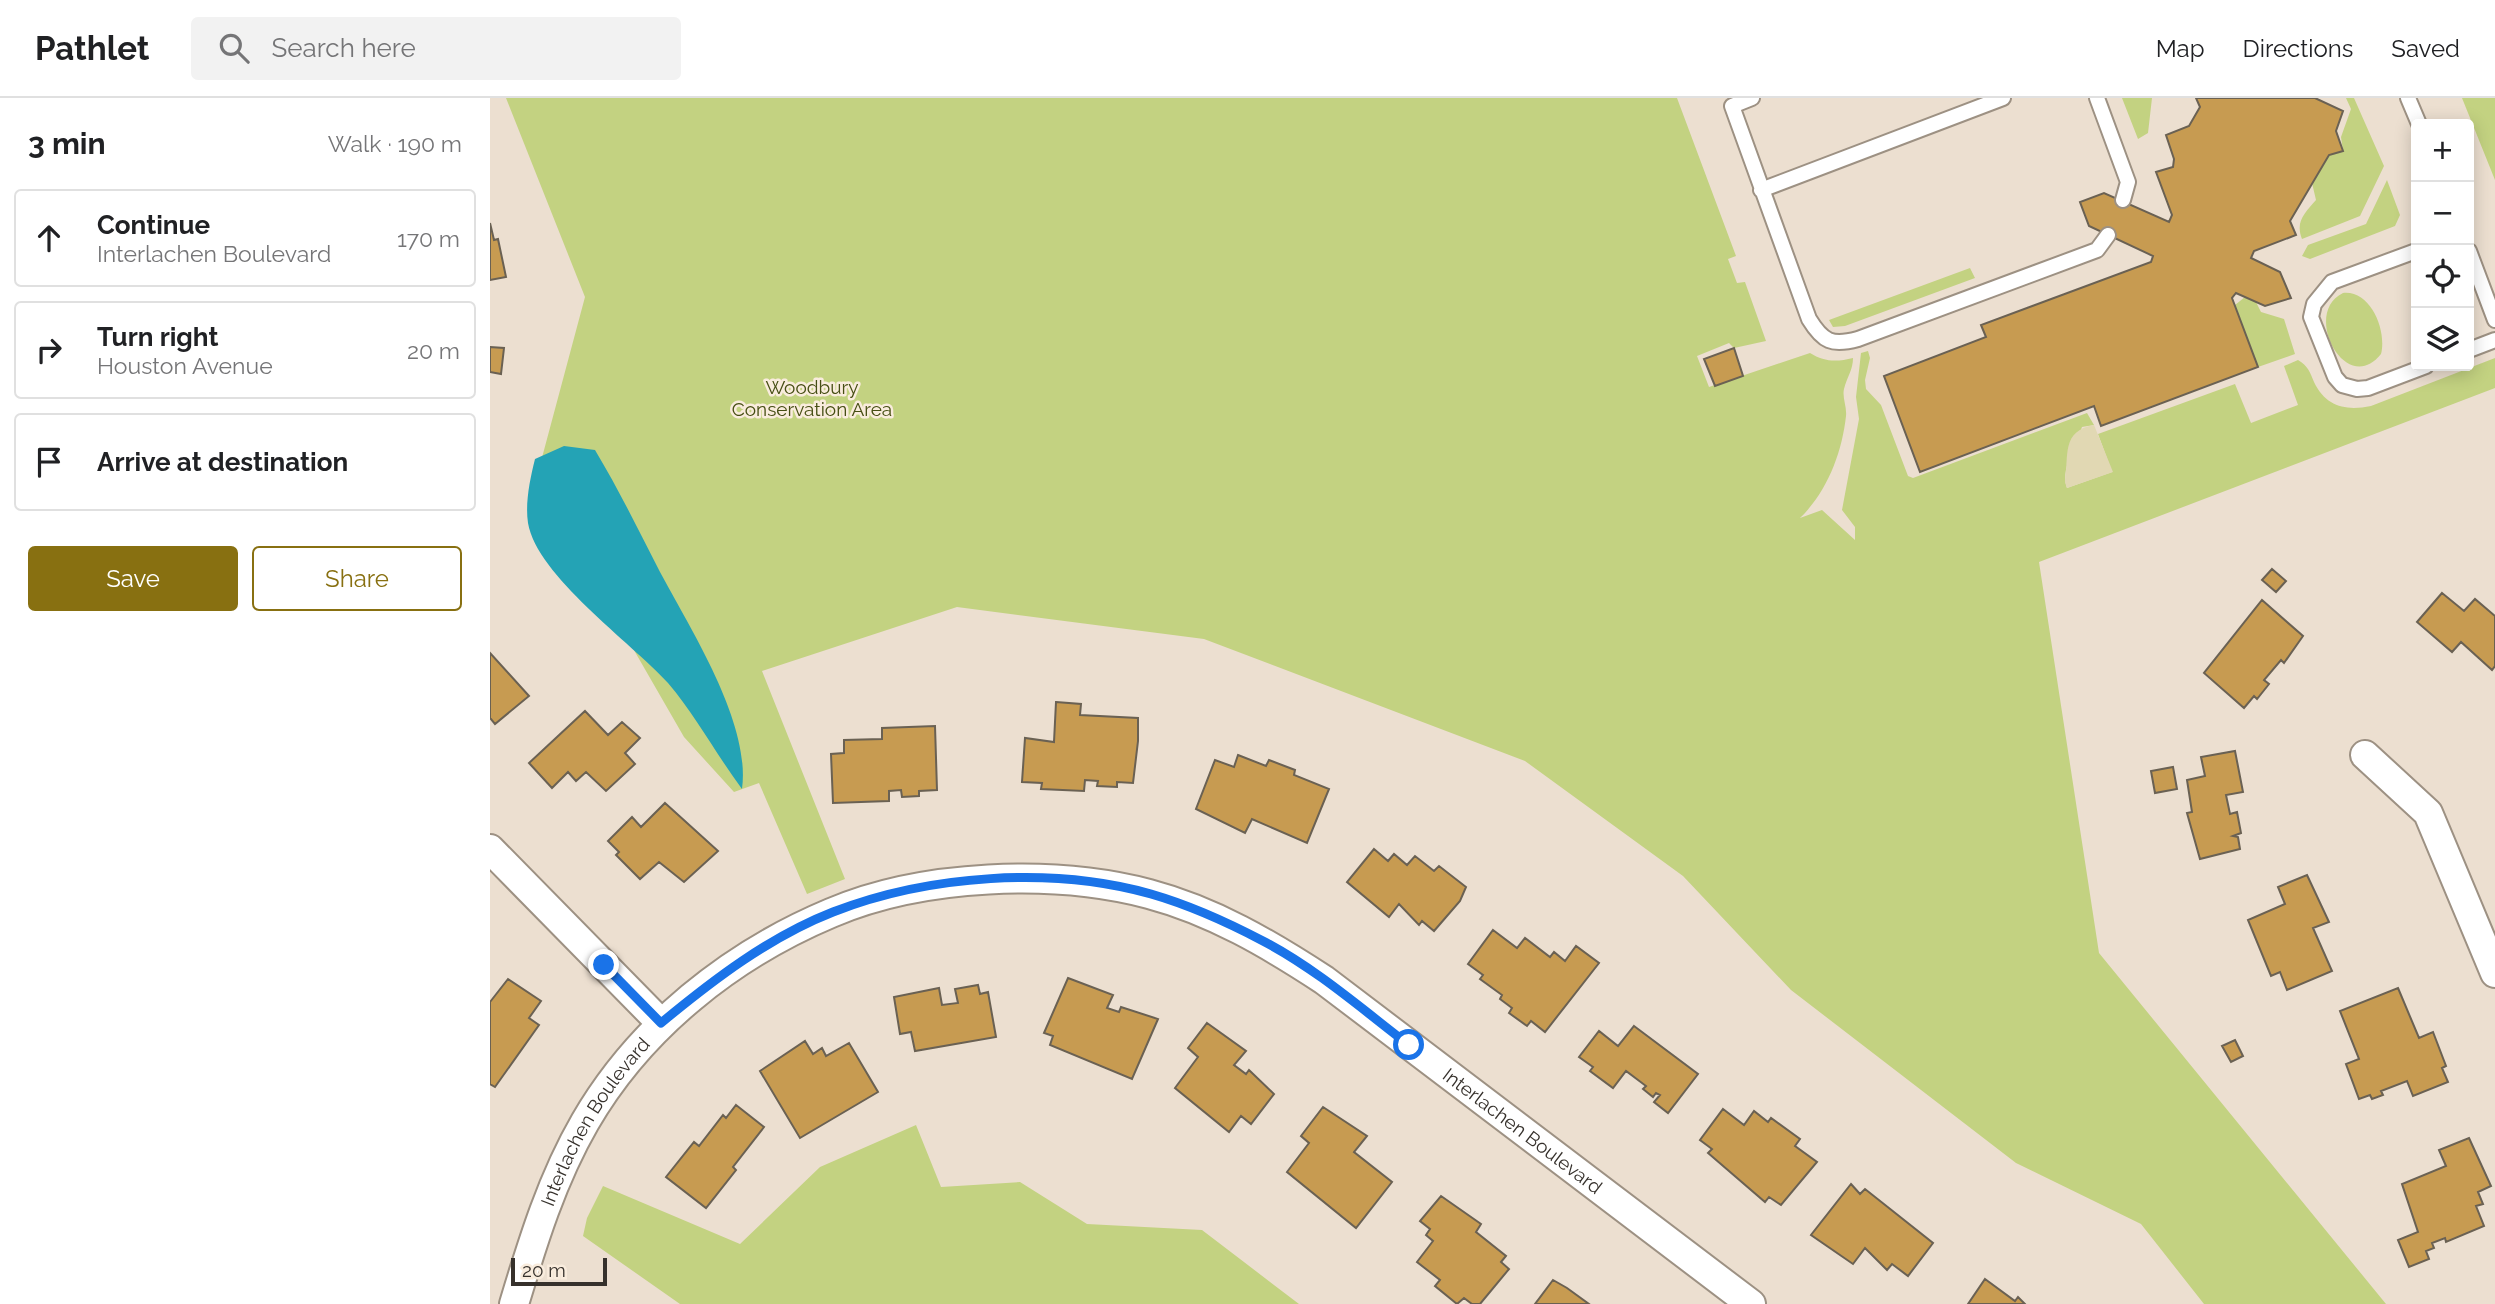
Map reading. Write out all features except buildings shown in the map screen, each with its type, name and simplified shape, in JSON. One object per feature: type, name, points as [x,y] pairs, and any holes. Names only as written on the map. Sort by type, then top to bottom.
[{"type":"street","points":[[2365,755],[2428,813],[2495,973]]},
{"type":"street","points":[[490,849],[661,1023]]},
{"type":"street","name":"Interlachen Boulevard","points":[[514,1304],[539,1223],[586,1120],[661,1023],[744,959],[833,912],[897,892],[958,881],[1020,878],[1090,881],[1150,894],[1209,915],[1265,942],[1324,980],[1751,1304]]},
{"type":"lane","points":[[1752,98],[1732,106],[1791,274],[1816,330],[1822,337],[1840,344],[2097,250],[2108,236]]},
{"type":"lane","points":[[1761,190],[2003,98]]},
{"type":"lane","points":[[2097,98],[2128,181],[2123,200]]},
{"type":"lane","points":[[2408,98],[2417,119]]},
{"type":"lane","points":[[2411,253],[2332,282],[2314,304],[2311,317],[2335,377],[2342,385],[2357,389],[2368,388],[2413,371]]},
{"type":"lane","points":[[2474,264],[2495,320]]},
{"type":"lane","points":[[2474,348],[2495,340]]},
{"type":"green space","name":"Woodbury Conservation Area","points":[[506,98],[1677,98],[1736,256],[1728,259],[1737,283],[1745,282],[1766,341],[1734,348],[1729,343],[1697,356],[1709,387],[1810,353],[1831,360],[1853,358],[1844,389],[1846,416],[1837,458],[1818,496],[1800,518],[1822,510],[1855,540],[1855,527],[1842,510],[1859,419],[1856,397],[1861,353],[1868,351],[1870,358],[1865,380],[1866,389],[1881,405],[1908,476],[1913,478],[2087,413],[2094,425],[2082,427],[2067,465],[2067,488],[2112,472],[2098,434],[2235,384],[2251,423],[2298,405],[2284,366],[2298,360],[2308,370],[2324,397],[2338,405],[2353,408],[2371,406],[2461,371],[2474,371],[2474,366],[2495,358],[2495,388],[2039,562],[2099,953],[2386,1304],[2204,1304],[2141,1224],[2016,1163],[1791,990],[1683,876],[1525,761],[1204,639],[957,607],[762,671],[845,879],[807,894],[759,783],[734,792],[684,737],[536,480],[585,297]]},
{"type":"green space","points":[[2122,98],[2152,98],[2148,133],[2138,139]]},
{"type":"green space","points":[[2346,98],[2354,98],[2384,166],[2360,216],[2302,239],[2300,222],[2316,200],[2312,183],[2329,155],[2343,151],[2341,137],[2351,109]]},
{"type":"green space","points":[[2462,98],[2495,98],[2495,180],[2474,128],[2474,119],[2470,119]]},
{"type":"green space","points":[[2387,180],[2400,215],[2395,226],[2310,259],[2302,256],[2308,245],[2366,224]]},
{"type":"green space","points":[[1970,268],[1975,278],[1845,326],[1833,327],[1829,320]]},
{"type":"green space","points":[[2343,293],[2362,298],[2375,314],[2379,324],[2382,334],[2381,354],[2368,365],[2354,366],[2343,359],[2333,347],[2327,333],[2326,317],[2331,303]]},
{"type":"green space","points":[[2245,297],[2256,302],[2261,312],[2284,319],[2295,354],[2258,367],[2235,305]]},
{"type":"green space","points":[[916,1125],[941,1187],[1020,1182],[1087,1224],[1202,1230],[1299,1304],[680,1304],[583,1236],[587,1218],[603,1186],[740,1244],[820,1167]]},
{"type":"sand","points":[[2094,425],[2113,472],[2067,488],[2067,454],[2071,439],[2083,428]]},
{"type":"water","points":[[564,446],[595,450],[702,649],[728,707],[737,735],[742,763],[742,789],[668,683],[566,586],[548,565],[535,543],[528,523],[527,507],[535,459]]},
{"type":"route","points":[[604,965],[661,1023],[744,959],[833,912],[897,892],[958,881],[1020,878],[1090,881],[1150,894],[1209,915],[1265,942],[1324,980],[1409,1045]]}]
